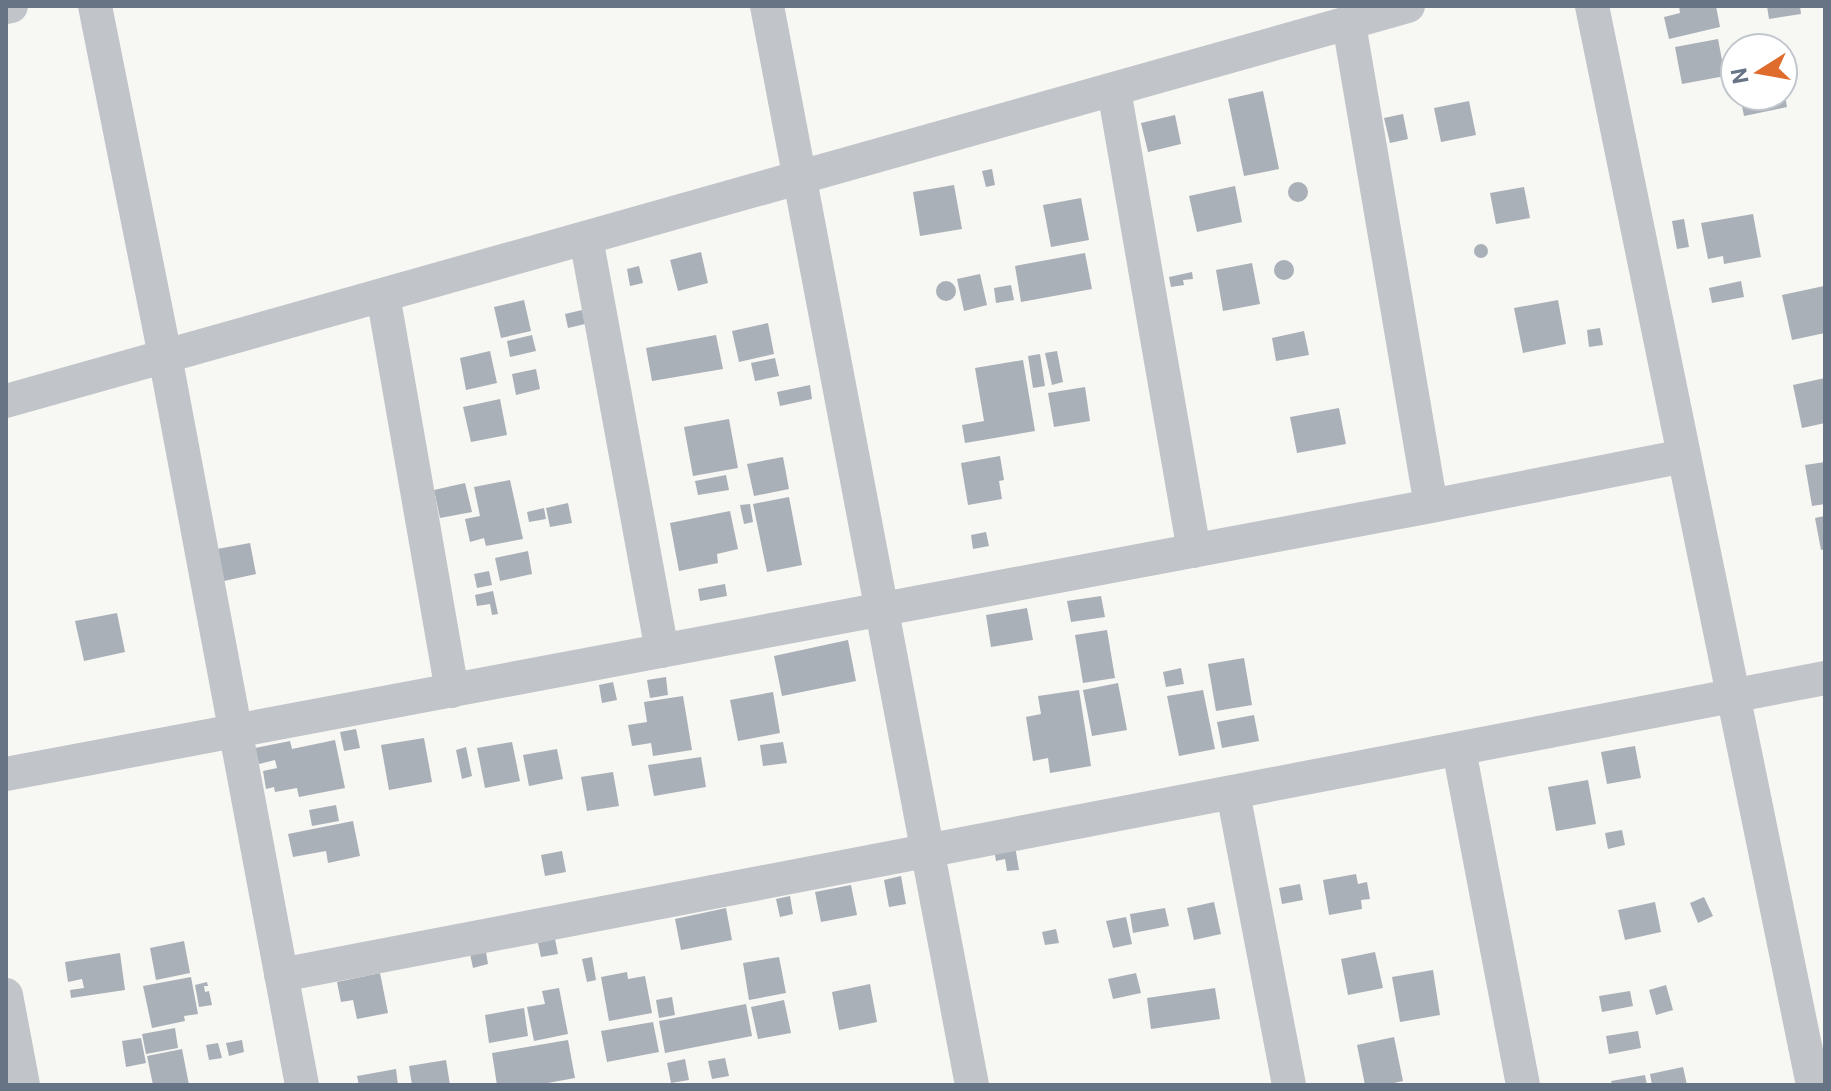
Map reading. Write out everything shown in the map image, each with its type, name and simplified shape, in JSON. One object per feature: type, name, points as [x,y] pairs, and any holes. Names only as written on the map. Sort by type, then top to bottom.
[{"type":"street","points":[[95,6],[165,356],[302,1085]]},
{"type":"street","points":[[767,6],[972,1085]]},
{"type":"street","points":[[6,401],[1408,6]]},
{"type":"street","points":[[1592,6],[1813,1085]]},
{"type":"street","points":[[1349,24],[1431,506]]},
{"type":"street","points":[[1114,90],[1194,551]]},
{"type":"street","points":[[586,238],[662,651]]},
{"type":"street","points":[[383,295],[452,691]]},
{"type":"street","points":[[6,774],[1684,456]]},
{"type":"street","points":[[281,975],[1825,678]]},
{"type":"street","points":[[1459,750],[1523,1085]]},
{"type":"street","points":[[1233,793],[1289,1085]]},
{"type":"street","points":[[6,995],[23,1085]]},
{"type":"building","points":[[1679,6],[1716,6],[1720,27],[1669,39],[1664,17],[1680,13]]},
{"type":"building","points":[[1767,6],[1800,6],[1801,14],[1769,19]]},
{"type":"building","points":[[1718,39],[1719,77],[1682,84],[1675,47]]},
{"type":"building","points":[[1263,91],[1279,169],[1244,176],[1228,99]]},
{"type":"building","points":[[1469,101],[1476,135],[1441,142],[1434,108]]},
{"type":"building","points":[[1403,114],[1408,139],[1390,143],[1384,118]]},
{"type":"building","points":[[1175,115],[1181,144],[1148,152],[1141,123]]},
{"type":"building","points":[[992,169],[995,185],[986,187],[982,171]]},
{"type":"building","points":[[1294,182],[1302,182],[1308,192],[1302,202],[1294,202],[1288,196],[1288,188]]},
{"type":"building","points":[[954,185],[962,229],[920,236],[913,192]]},
{"type":"building","points":[[1235,186],[1242,222],[1197,232],[1189,196]]},
{"type":"building","points":[[1524,187],[1530,218],[1496,224],[1490,193]]},
{"type":"building","points":[[1081,198],[1089,240],[1051,247],[1043,205]]},
{"type":"building","points":[[1753,214],[1761,257],[1724,264],[1723,256],[1708,259],[1701,223]]},
{"type":"building","points":[[1684,219],[1689,247],[1677,249],[1672,221]]},
{"type":"building","points":[[1481,244],[1488,251],[1481,258],[1474,251]]},
{"type":"building","points":[[701,252],[708,283],[678,291],[670,260]]},
{"type":"building","points":[[1085,253],[1092,289],[1021,302],[1015,266]]},
{"type":"building","points":[[1280,260],[1288,260],[1294,270],[1288,280],[1280,280],[1274,274],[1274,266]]},
{"type":"building","points":[[1252,263],[1260,304],[1223,311],[1216,270]]},
{"type":"building","points":[[639,266],[643,283],[630,286],[627,269]]},
{"type":"building","points":[[1192,272],[1193,279],[1183,280],[1184,285],[1171,287],[1169,277]]},
{"type":"building","points":[[980,274],[987,305],[964,311],[957,279]]},
{"type":"building","points":[[942,281],[950,281],[956,291],[950,301],[942,301],[936,295],[936,287]]},
{"type":"building","points":[[1741,281],[1744,297],[1712,303],[1709,288]]},
{"type":"building","points":[[1011,285],[1014,300],[996,303],[994,288]]},
{"type":"building","points":[[1824,286],[1825,333],[1792,340],[1782,295]]},
{"type":"building","points":[[524,300],[531,331],[501,338],[494,307]]},
{"type":"building","points":[[1558,300],[1566,344],[1523,353],[1514,308]]},
{"type":"building","points":[[582,310],[585,324],[568,328],[565,314]]},
{"type":"building","points":[[768,323],[774,354],[739,362],[732,331]]},
{"type":"building","points":[[1600,328],[1603,345],[1589,347],[1587,330]]},
{"type":"building","points":[[1304,331],[1309,355],[1276,361],[1272,338]]},
{"type":"building","points":[[532,335],[536,351],[510,357],[507,341]]},
{"type":"building","points":[[716,335],[723,369],[652,381],[646,348]]},
{"type":"building","points":[[490,351],[497,383],[466,390],[460,358]]},
{"type":"building","points":[[1057,351],[1063,382],[1052,385],[1045,353]]},
{"type":"building","points":[[1040,354],[1045,386],[1033,388],[1028,356]]},
{"type":"building","points":[[775,358],[779,376],[755,381],[751,363]]},
{"type":"building","points":[[1023,360],[1035,431],[965,443],[962,425],[984,421],[975,368]]},
{"type":"building","points":[[536,369],[540,389],[516,395],[512,374]]},
{"type":"building","points":[[1825,378],[1825,423],[1802,428],[1793,385]]},
{"type":"building","points":[[810,385],[812,399],[780,406],[777,392]]},
{"type":"building","points":[[1085,387],[1090,421],[1054,427],[1048,393]]},
{"type":"building","points":[[500,399],[507,435],[471,442],[463,407]]},
{"type":"building","points":[[1339,408],[1346,444],[1297,453],[1290,417]]},
{"type":"building","points":[[729,419],[738,468],[693,476],[684,427]]},
{"type":"building","points":[[1000,456],[1004,480],[999,481],[1002,499],[968,505],[961,463]]},
{"type":"building","points":[[783,457],[789,489],[754,496],[747,464]]},
{"type":"building","points":[[1825,462],[1825,504],[1812,506],[1805,465]]},
{"type":"building","points":[[726,475],[729,490],[698,495],[695,481]]},
{"type":"building","points":[[510,480],[523,539],[486,546],[484,538],[470,542],[465,519],[480,516],[474,487]]},
{"type":"building","points":[[465,483],[472,512],[440,518],[434,490]]},
{"type":"building","points":[[789,497],[802,565],[767,572],[753,504]]},
{"type":"building","points":[[568,503],[572,523],[550,527],[546,508]]},
{"type":"building","points":[[750,504],[753,522],[744,524],[740,505]]},
{"type":"building","points":[[544,508],[546,519],[529,522],[527,512]]},
{"type":"building","points":[[730,511],[738,549],[717,554],[718,563],[679,571],[670,523]]},
{"type":"building","points":[[1825,516],[1825,549],[1821,550],[1815,518]]},
{"type":"building","points":[[986,532],[989,546],[973,549],[971,535]]},
{"type":"building","points":[[250,543],[256,574],[224,581],[217,549]]},
{"type":"building","points":[[528,551],[532,574],[500,581],[495,558]]},
{"type":"building","points":[[489,571],[492,585],[477,588],[474,574]]},
{"type":"building","points":[[725,584],[727,596],[700,601],[698,589]]},
{"type":"building","points":[[493,591],[498,614],[492,615],[490,604],[477,606],[475,595]]},
{"type":"building","points":[[1101,596],[1105,617],[1071,622],[1067,601]]},
{"type":"building","points":[[1027,608],[1033,640],[991,647],[986,615]]},
{"type":"building","points":[[117,613],[125,652],[84,661],[75,621]]},
{"type":"building","points":[[1107,630],[1115,678],[1083,683],[1075,635]]},
{"type":"building","points":[[848,640],[856,681],[782,696],[774,656]]},
{"type":"building","points":[[1244,658],[1252,705],[1216,711],[1208,664]]},
{"type":"building","points":[[1181,668],[1184,684],[1166,687],[1163,672]]},
{"type":"building","points":[[666,677],[668,695],[650,698],[647,680]]},
{"type":"building","points":[[613,682],[617,700],[602,703],[599,685]]},
{"type":"building","points":[[1118,683],[1127,730],[1092,736],[1083,690]]},
{"type":"building","points":[[1079,690],[1091,766],[1050,773],[1048,758],[1033,761],[1026,717],[1041,714],[1038,696]]},
{"type":"building","points":[[1203,690],[1215,749],[1179,756],[1167,696]]},
{"type":"building","points":[[773,692],[780,733],[738,741],[730,700]]},
{"type":"building","points":[[683,696],[692,750],[653,756],[651,743],[632,746],[628,725],[647,722],[644,702]]},
{"type":"building","points":[[1254,715],[1259,741],[1222,748],[1217,722]]},
{"type":"building","points":[[356,729],[360,748],[344,751],[340,732]]},
{"type":"building","points":[[424,738],[432,782],[389,790],[381,745]]},
{"type":"building","points":[[335,740],[345,788],[299,797],[297,788],[275,792],[274,787],[266,789],[263,771],[277,768],[275,760],[259,764],[255,748],[290,741],[292,749]]},
{"type":"building","points":[[512,742],[520,781],[485,788],[477,748]]},
{"type":"building","points":[[783,742],[787,763],[763,766],[760,745]]},
{"type":"building","points":[[1635,746],[1641,778],[1607,784],[1601,752]]},
{"type":"building","points":[[466,747],[472,776],[462,779],[456,750]]},
{"type":"building","points":[[557,749],[563,779],[529,786],[523,755]]},
{"type":"building","points":[[701,757],[706,787],[654,796],[648,765]]},
{"type":"building","points":[[613,772],[619,806],[587,811],[581,777]]},
{"type":"building","points":[[1588,780],[1596,824],[1556,831],[1548,787]]},
{"type":"building","points":[[336,805],[339,821],[312,826],[309,810]]},
{"type":"building","points":[[353,821],[360,856],[328,863],[326,851],[293,857],[288,834]]},
{"type":"building","points":[[1622,830],[1625,845],[1608,849],[1605,833]]},
{"type":"building","points":[[1015,846],[1019,870],[1007,871],[1005,859],[996,861],[994,849]]},
{"type":"building","points":[[562,851],[566,872],[545,876],[541,855]]},
{"type":"building","points":[[1356,874],[1358,884],[1367,882],[1370,899],[1361,900],[1362,909],[1329,915],[1323,880]]},
{"type":"building","points":[[901,876],[906,904],[889,907],[884,880]]},
{"type":"building","points":[[1300,884],[1303,900],[1282,904],[1279,888]]},
{"type":"building","points":[[851,885],[857,915],[821,922],[815,892]]},
{"type":"building","points":[[790,896],[793,914],[780,917],[776,899]]},
{"type":"building","points":[[1704,897],[1713,916],[1698,923],[1690,903]]},
{"type":"building","points":[[1214,902],[1221,934],[1194,940],[1187,908]]},
{"type":"building","points":[[1655,902],[1661,932],[1625,940],[1618,910]]},
{"type":"building","points":[[726,908],[732,940],[681,950],[675,919]]},
{"type":"building","points":[[1165,908],[1169,926],[1133,933],[1130,914]]},
{"type":"building","points":[[1126,917],[1132,944],[1113,948],[1106,921]]},
{"type":"building","points":[[1056,929],[1059,943],[1045,945],[1042,932]]},
{"type":"building","points":[[555,939],[558,954],[541,957],[538,943]]},
{"type":"building","points":[[184,941],[190,973],[156,980],[150,948]]},
{"type":"building","points":[[486,952],[488,964],[473,968],[470,954]]},
{"type":"building","points":[[1375,952],[1383,988],[1348,995],[1341,959]]},
{"type":"building","points":[[120,953],[125,990],[71,998],[70,990],[84,988],[82,979],[68,982],[65,962]]},
{"type":"building","points":[[592,957],[596,980],[587,982],[582,959]]},
{"type":"building","points":[[779,957],[786,993],[749,1000],[743,963]]},
{"type":"building","points":[[1433,970],[1440,1015],[1400,1022],[1392,977]]},
{"type":"building","points":[[627,972],[628,979],[645,976],[652,1013],[609,1021],[601,977]]},
{"type":"building","points":[[380,973],[388,1013],[357,1019],[353,1000],[341,1002],[337,982]]},
{"type":"building","points":[[1136,973],[1141,993],[1113,999],[1108,979]]},
{"type":"building","points":[[191,977],[198,1014],[184,1016],[185,1021],[152,1028],[143,986]]},
{"type":"building","points":[[207,982],[205,992],[209,991],[212,1005],[199,1007],[195,985]]},
{"type":"building","points":[[870,984],[877,1022],[839,1030],[832,992]]},
{"type":"building","points":[[1666,985],[1673,1010],[1656,1015],[1649,990]]},
{"type":"building","points":[[559,988],[568,1034],[534,1041],[527,1007],[545,1004],[542,991]]},
{"type":"building","points":[[1215,988],[1220,1019],[1151,1029],[1147,998]]},
{"type":"building","points":[[1630,991],[1633,1006],[1602,1012],[1599,996]]},
{"type":"building","points":[[672,997],[675,1015],[659,1018],[656,1000]]},
{"type":"building","points":[[784,1000],[791,1033],[758,1039],[751,1007]]},
{"type":"building","points":[[746,1004],[752,1036],[665,1053],[659,1021]]},
{"type":"building","points":[[524,1008],[528,1036],[489,1043],[485,1015]]},
{"type":"building","points":[[653,1022],[659,1052],[607,1062],[601,1031]]},
{"type":"building","points":[[175,1028],[178,1048],[146,1054],[142,1034]]},
{"type":"building","points":[[1638,1031],[1641,1048],[1609,1054],[1606,1036]]},
{"type":"building","points":[[1394,1037],[1403,1081],[1365,1085],[1357,1045]]},
{"type":"building","points":[[141,1038],[146,1063],[126,1067],[122,1041]]},
{"type":"building","points":[[242,1040],[244,1052],[229,1056],[226,1043]]},
{"type":"building","points":[[568,1040],[575,1078],[537,1085],[497,1085],[492,1053]]},
{"type":"building","points":[[218,1043],[222,1058],[209,1060],[206,1045]]},
{"type":"building","points":[[182,1049],[189,1085],[153,1085],[147,1056]]},
{"type":"building","points":[[725,1058],[729,1076],[712,1079],[708,1061]]},
{"type":"building","points":[[685,1059],[689,1080],[671,1083],[667,1063]]},
{"type":"building","points":[[446,1060],[450,1085],[412,1085],[409,1066]]},
{"type":"building","points":[[1683,1067],[1687,1085],[1652,1085],[1650,1074]]},
{"type":"building","points":[[396,1069],[398,1085],[359,1085],[357,1076]]},
{"type":"building","points":[[1645,1075],[1647,1085],[1612,1085],[1611,1081]]}]
